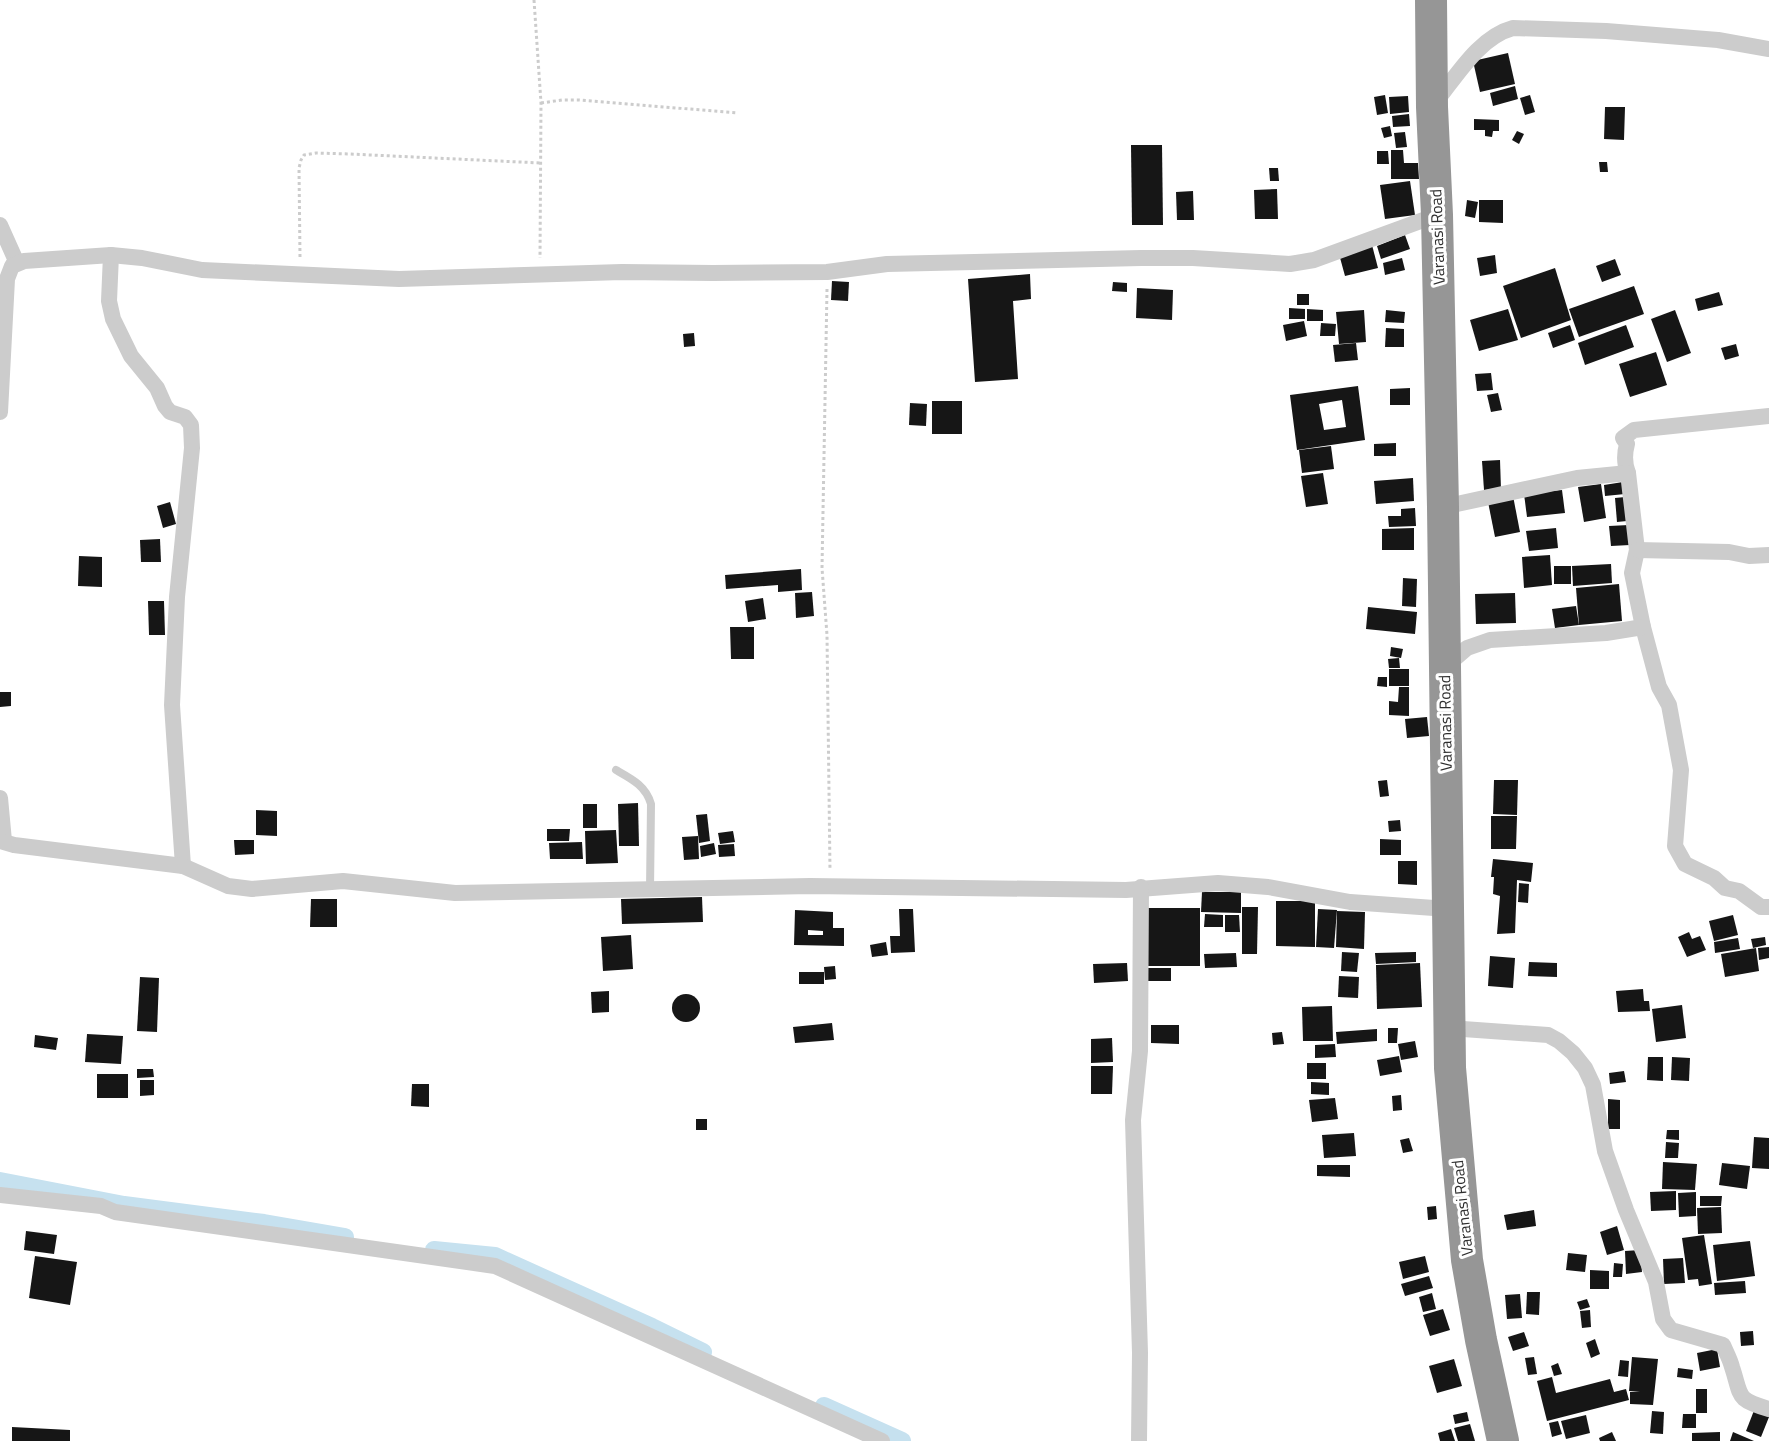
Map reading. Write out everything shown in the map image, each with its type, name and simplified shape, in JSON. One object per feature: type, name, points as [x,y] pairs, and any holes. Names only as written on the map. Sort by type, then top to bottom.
[{"type":"highway","name":"Varanasi Road","points":[[1431,0],[1443,507],[1449,1028],[1453,1120],[1467,1260],[1483,1352],[1503,1441]]},
{"type":"street","points":[[1432,107],[1484,43],[1502,31],[1513,28],[1576,29],[1697,38],[1769,49]]},
{"type":"street","points":[[0,412],[8,272],[17,263],[24,261],[111,255],[142,258],[202,270],[408,279],[633,272],[827,272],[887,264],[1141,258],[1301,263],[1437,215]]},
{"type":"street","points":[[0,225],[17,263]]},
{"type":"street","points":[[111,255],[109,301],[113,319],[131,356],[157,388],[165,406],[170,412],[185,417],[191,425],[192,448],[177,597],[172,705],[183,866]]},
{"type":"street","points":[[1769,416],[1634,430],[1623,438],[1627,444],[1624,464],[1628,473],[1637,550],[1632,573],[1643,627],[1659,687],[1669,705],[1680,759],[1675,846],[1685,864],[1691,869],[1714,878],[1725,888],[1739,891],[1761,907],[1769,907]]},
{"type":"street","points":[[1443,507],[1577,478],[1628,473]]},
{"type":"street","points":[[1637,550],[1769,555]]},
{"type":"street","points":[[1444,668],[1467,648],[1490,640],[1596,634],[1643,627]]},
{"type":"street","points":[[0,798],[2,841],[15,845],[183,866],[240,889],[271,889],[343,880],[455,893],[830,886],[1126,890],[1141,887],[1218,883],[1244,884],[1350,902],[1448,909]]},
{"type":"street","points":[[1139,1441],[1140,1353],[1133,1120],[1140,1051],[1141,887]]},
{"type":"street","points":[[1449,1028],[1548,1035],[1573,1053],[1593,1085],[1605,1151],[1626,1210],[1656,1281],[1663,1319],[1671,1329],[1723,1345],[1732,1367],[1738,1392],[1751,1404],[1769,1409]]},
{"type":"street","points":[[0,1195],[100,1206],[115,1212],[495,1266],[882,1441]]},
{"type":"lane","points":[[616,770],[641,786],[651,804],[650,890]]},
{"type":"path","points":[[534,0],[541,103],[540,274]]},
{"type":"path","points":[[541,103],[579,100],[738,113]]},
{"type":"path","points":[[301,275],[299,168],[304,155],[350,154],[541,163]]},
{"type":"path","points":[[827,272],[822,568],[827,634],[830,886]]},
{"type":"building","points":[[1508,53],[1515,84],[1480,92],[1473,61]]},
{"type":"building","points":[[1515,86],[1518,99],[1493,106],[1490,93]]},
{"type":"building","points":[[1385,95],[1388,113],[1377,115],[1374,97]]},
{"type":"building","points":[[1530,95],[1535,112],[1525,115],[1520,98]]},
{"type":"building","points":[[1408,96],[1409,112],[1390,114],[1389,97]]},
{"type":"building","points":[[1605,107],[1625,107],[1624,140],[1604,139]]},
{"type":"building","points":[[1409,114],[1410,126],[1393,127],[1392,116]]},
{"type":"building","points":[[1474,119],[1499,120],[1499,131],[1493,131],[1492,137],[1485,136],[1485,130],[1474,130]]},
{"type":"building","points":[[1390,126],[1392,136],[1384,138],[1381,128]]},
{"type":"building","points":[[1517,131],[1524,134],[1519,144],[1512,140]]},
{"type":"building","points":[[1405,132],[1407,147],[1396,148],[1394,133]]},
{"type":"building","points":[[1131,145],[1162,145],[1163,225],[1132,225]]},
{"type":"building","points":[[1391,150],[1403,150],[1404,163],[1418,163],[1419,179],[1391,179]]},
{"type":"building","points":[[1377,151],[1388,151],[1389,164],[1377,164]]},
{"type":"building","points":[[1599,162],[1607,162],[1608,172],[1600,172]]},
{"type":"building","points":[[1269,168],[1278,168],[1279,181],[1270,181]]},
{"type":"building","points":[[1410,181],[1415,215],[1385,219],[1380,185]]},
{"type":"building","points":[[1277,189],[1278,219],[1255,219],[1254,190]]},
{"type":"building","points":[[1193,191],[1194,220],[1177,220],[1176,192]]},
{"type":"building","points":[[1467,200],[1478,202],[1475,218],[1465,216]]},
{"type":"building","points":[[1479,200],[1503,200],[1503,223],[1479,222]]},
{"type":"building","points":[[1405,235],[1410,249],[1381,259],[1377,246]]},
{"type":"building","points":[[1372,245],[1378,268],[1345,276],[1339,254]]},
{"type":"building","points":[[1495,255],[1497,273],[1480,276],[1477,258]]},
{"type":"building","points":[[1402,258],[1405,270],[1385,275],[1383,263]]},
{"type":"building","points":[[1615,259],[1621,275],[1602,282],[1596,266]]},
{"type":"building","points":[[1555,268],[1571,320],[1521,338],[1503,286]]},
{"type":"building","points":[[1030,274],[1031,299],[1013,301],[1018,379],[975,382],[968,279]]},
{"type":"building","points":[[832,281],[849,282],[848,301],[831,300]]},
{"type":"building","points":[[1113,282],[1127,283],[1127,292],[1112,291]]},
{"type":"building","points":[[1634,286],[1644,314],[1579,337],[1569,309]]},
{"type":"building","points":[[1137,288],[1173,290],[1172,320],[1136,318]]},
{"type":"building","points":[[1719,292],[1723,305],[1698,311],[1695,299]]},
{"type":"building","points":[[1297,294],[1309,294],[1309,305],[1297,305]]},
{"type":"building","points":[[1289,308],[1305,309],[1305,319],[1289,319]]},
{"type":"building","points":[[1307,309],[1323,310],[1323,321],[1307,321]]},
{"type":"building","points":[[1508,309],[1518,340],[1479,351],[1470,320]]},
{"type":"building","points":[[1364,310],[1366,342],[1339,344],[1336,312]]},
{"type":"building","points":[[1386,310],[1405,312],[1404,323],[1385,322]]},
{"type":"building","points":[[1675,310],[1691,353],[1667,362],[1651,319]]},
{"type":"building","points":[[1304,321],[1307,336],[1286,341],[1283,325]]},
{"type":"building","points":[[1321,323],[1336,324],[1335,336],[1320,336]]},
{"type":"building","points":[[1570,325],[1575,340],[1553,348],[1548,333]]},
{"type":"building","points":[[1626,325],[1634,347],[1585,365],[1578,343]]},
{"type":"building","points":[[1386,328],[1404,329],[1404,347],[1385,347]]},
{"type":"building","points":[[694,333],[695,346],[684,347],[683,334]]},
{"type":"building","points":[[1356,343],[1358,360],[1335,362],[1333,345]]},
{"type":"building","points":[[1736,344],[1739,356],[1725,360],[1721,348]]},
{"type":"building","points":[[1656,352],[1667,385],[1630,397],[1619,364]]},
{"type":"building","points":[[1491,373],[1493,390],[1477,391],[1475,374]]},
{"type":"building","points":[[1358,386],[1365,440],[1297,450],[1290,395]],"holes":[[[1342,400],[1346,427],[1324,430],[1319,404]]]},
{"type":"building","points":[[1410,388],[1410,405],[1390,405],[1390,389]]},
{"type":"building","points":[[1498,393],[1502,410],[1491,412],[1487,395]]},
{"type":"building","points":[[932,401],[962,401],[962,434],[932,434]]},
{"type":"building","points":[[910,403],[927,404],[926,426],[909,425]]},
{"type":"building","points":[[1396,443],[1396,456],[1374,456],[1374,444]]},
{"type":"building","points":[[1331,446],[1334,469],[1302,473],[1299,450]]},
{"type":"building","points":[[1500,460],[1501,489],[1484,490],[1482,461]]},
{"type":"building","points":[[1323,473],[1328,504],[1306,507],[1301,476]]},
{"type":"building","points":[[1413,478],[1414,501],[1376,504],[1374,481]]},
{"type":"building","points":[[1623,482],[1625,494],[1605,496],[1604,485]]},
{"type":"building","points":[[1601,484],[1606,518],[1584,522],[1578,487]]},
{"type":"building","points":[[1562,490],[1565,513],[1527,517],[1524,494]]},
{"type":"building","points":[[1513,496],[1520,532],[1495,537],[1488,502]]},
{"type":"building","points":[[1625,497],[1627,521],[1617,522],[1615,498]]},
{"type":"building","points":[[170,502],[176,524],[163,528],[157,506]]},
{"type":"building","points":[[1415,508],[1416,526],[1389,527],[1388,516],[1401,516],[1401,509]]},
{"type":"building","points":[[1629,525],[1630,545],[1611,546],[1609,526]]},
{"type":"building","points":[[1414,528],[1414,550],[1382,550],[1382,529]]},
{"type":"building","points":[[1556,528],[1558,548],[1529,551],[1526,531]]},
{"type":"building","points":[[160,539],[161,562],[141,562],[140,540]]},
{"type":"building","points":[[1550,555],[1552,585],[1524,588],[1522,557]]},
{"type":"building","points":[[79,556],[102,557],[102,587],[78,586]]},
{"type":"building","points":[[1611,564],[1612,583],[1573,586],[1572,566]]},
{"type":"building","points":[[1554,566],[1571,566],[1571,584],[1554,584]]},
{"type":"building","points":[[801,569],[802,590],[778,592],[778,585],[726,589],[725,575]]},
{"type":"building","points":[[1403,578],[1417,579],[1416,607],[1402,606]]},
{"type":"building","points":[[1619,584],[1622,621],[1579,625],[1576,588]]},
{"type":"building","points":[[812,592],[814,616],[796,618],[795,593]]},
{"type":"building","points":[[1515,593],[1516,623],[1476,624],[1475,594]]},
{"type":"building","points":[[763,598],[766,619],[748,622],[745,601]]},
{"type":"building","points":[[148,601],[164,601],[165,635],[149,635]]},
{"type":"building","points":[[1576,606],[1579,625],[1555,628],[1552,609]]},
{"type":"building","points":[[1368,607],[1417,612],[1415,634],[1366,629]]},
{"type":"building","points":[[730,627],[754,627],[754,659],[731,659]]},
{"type":"building","points":[[1391,647],[1403,649],[1401,658],[1390,656]]},
{"type":"building","points":[[1399,658],[1400,668],[1389,668],[1388,659]]},
{"type":"building","points":[[1389,669],[1409,669],[1409,686],[1389,686]]},
{"type":"building","points":[[1378,677],[1387,677],[1387,687],[1377,686]]},
{"type":"building","points":[[1399,687],[1409,687],[1409,716],[1389,715],[1389,701],[1398,702]]},
{"type":"building","points":[[0,692],[11,692],[11,706],[0,707]]},
{"type":"building","points":[[1427,717],[1429,736],[1407,738],[1405,719]]},
{"type":"building","points":[[1387,780],[1389,796],[1380,797],[1378,781]]},
{"type":"building","points":[[1494,780],[1518,780],[1517,815],[1493,814]]},
{"type":"building","points":[[638,803],[639,846],[619,846],[618,804]]},
{"type":"building","points":[[583,804],[597,804],[597,828],[583,828]]},
{"type":"building","points":[[256,810],[277,811],[277,836],[256,835]]},
{"type":"building","points":[[707,814],[710,841],[699,843],[696,815]]},
{"type":"building","points":[[1491,816],[1517,816],[1516,849],[1491,849]]},
{"type":"building","points":[[1400,820],[1401,831],[1389,832],[1388,821]]},
{"type":"building","points":[[547,829],[570,829],[569,841],[547,841]]},
{"type":"building","points":[[616,830],[618,863],[586,864],[585,831]]},
{"type":"building","points":[[733,831],[735,842],[720,844],[718,833]]},
{"type":"building","points":[[698,836],[699,859],[684,860],[682,837]]},
{"type":"building","points":[[1380,839],[1401,840],[1401,855],[1380,855]]},
{"type":"building","points":[[234,840],[254,840],[254,854],[235,855]]},
{"type":"building","points":[[582,842],[583,859],[550,859],[549,843]]},
{"type":"building","points":[[714,843],[716,854],[701,857],[700,846]]},
{"type":"building","points":[[734,844],[735,856],[719,857],[718,845]]},
{"type":"building","points":[[1493,859],[1533,863],[1531,882],[1517,880],[1515,933],[1497,934],[1500,896],[1493,894],[1494,877],[1491,877]]},
{"type":"building","points":[[1398,861],[1417,861],[1417,885],[1398,884]]},
{"type":"building","points":[[1519,883],[1529,884],[1528,903],[1518,902]]},
{"type":"building","points":[[1202,892],[1241,892],[1241,913],[1201,912]]},
{"type":"building","points":[[702,897],[703,922],[622,924],[621,899]]},
{"type":"building","points":[[311,899],[337,899],[337,927],[310,927]]},
{"type":"building","points":[[1276,901],[1315,901],[1315,947],[1276,946]]},
{"type":"building","points":[[1242,907],[1258,907],[1257,954],[1242,954]]},
{"type":"building","points":[[1147,908],[1200,908],[1200,966],[1147,966]]},
{"type":"building","points":[[899,909],[913,909],[915,952],[891,953],[890,936],[900,936]]},
{"type":"building","points":[[1318,909],[1337,910],[1334,948],[1316,947]]},
{"type":"building","points":[[795,910],[833,912],[833,928],[844,928],[844,946],[794,945]],"holes":[[[808,930],[823,931],[823,935],[808,935]]]},
{"type":"building","points":[[1337,911],[1365,912],[1364,949],[1336,947]]},
{"type":"building","points":[[1205,914],[1223,915],[1223,927],[1204,927]]},
{"type":"building","points":[[1225,915],[1239,915],[1240,932],[1225,932]]},
{"type":"building","points":[[1733,915],[1738,935],[1714,941],[1709,921]]},
{"type":"building","points":[[1689,932],[1692,939],[1700,936],[1706,950],[1687,957],[1678,937]]},
{"type":"building","points":[[631,935],[633,969],[603,971],[601,937]]},
{"type":"building","points":[[1765,937],[1766,945],[1753,948],[1751,939]]},
{"type":"building","points":[[1738,938],[1740,949],[1715,953],[1714,942]]},
{"type":"building","points":[[886,942],[888,955],[872,957],[870,945]]},
{"type":"building","points":[[1769,947],[1769,958],[1759,960],[1758,948]]},
{"type":"building","points":[[1756,948],[1759,971],[1725,977],[1721,954]]},
{"type":"building","points":[[1342,952],[1359,953],[1357,972],[1341,971]]},
{"type":"building","points":[[1416,952],[1416,962],[1376,964],[1375,953]]},
{"type":"building","points":[[1236,953],[1237,967],[1205,968],[1204,954]]},
{"type":"building","points":[[1490,956],[1515,958],[1513,988],[1488,986]]},
{"type":"building","points":[[1529,962],[1557,963],[1557,977],[1528,976]]},
{"type":"building","points":[[1127,963],[1128,981],[1094,983],[1093,964]]},
{"type":"building","points":[[1420,963],[1422,1007],[1377,1009],[1376,965]]},
{"type":"building","points":[[835,966],[836,979],[825,980],[824,967]]},
{"type":"building","points":[[1147,968],[1171,968],[1171,981],[1147,981]]},
{"type":"building","points":[[799,972],[824,972],[824,984],[799,984]]},
{"type":"building","points":[[1339,976],[1359,977],[1358,998],[1338,997]]},
{"type":"building","points":[[140,977],[159,978],[157,1032],[137,1031]]},
{"type":"building","points":[[1643,989],[1644,1001],[1649,1001],[1650,1011],[1618,1012],[1616,991]]},
{"type":"building","points":[[609,991],[609,1012],[592,1013],[591,992]]},
{"type":"building","points":[[686,994],[696,998],[700,1008],[696,1018],[686,1022],[676,1018],[672,1008],[676,998]]},
{"type":"building","points":[[1682,1005],[1686,1038],[1656,1042],[1652,1009]]},
{"type":"building","points":[[1332,1006],[1333,1041],[1303,1041],[1302,1007]]},
{"type":"building","points":[[832,1023],[834,1040],[795,1043],[793,1027]]},
{"type":"building","points":[[1151,1025],[1179,1025],[1179,1044],[1151,1043]]},
{"type":"building","points":[[1388,1028],[1398,1028],[1397,1043],[1388,1043]]},
{"type":"building","points":[[1377,1029],[1377,1041],[1337,1044],[1336,1032]]},
{"type":"building","points":[[1282,1032],[1284,1044],[1273,1045],[1272,1033]]},
{"type":"building","points":[[87,1034],[123,1036],[121,1064],[85,1062]]},
{"type":"building","points":[[35,1035],[58,1038],[56,1050],[34,1047]]},
{"type":"building","points":[[1112,1038],[1113,1062],[1091,1063],[1091,1039]]},
{"type":"building","points":[[1415,1041],[1418,1057],[1401,1060],[1398,1044]]},
{"type":"building","points":[[1335,1044],[1336,1057],[1315,1058],[1315,1045]]},
{"type":"building","points":[[1399,1056],[1402,1072],[1380,1076],[1377,1060]]},
{"type":"building","points":[[1648,1057],[1663,1057],[1663,1081],[1647,1080]]},
{"type":"building","points":[[1672,1057],[1690,1058],[1689,1081],[1671,1080]]},
{"type":"building","points":[[1307,1063],[1326,1063],[1326,1079],[1307,1079]]},
{"type":"building","points":[[1091,1066],[1113,1066],[1112,1094],[1091,1094]]},
{"type":"building","points":[[137,1069],[153,1069],[154,1077],[137,1078]]},
{"type":"building","points":[[1624,1071],[1626,1082],[1610,1084],[1609,1073]]},
{"type":"building","points":[[97,1074],[128,1074],[128,1098],[97,1098]]},
{"type":"building","points":[[140,1080],[154,1080],[154,1095],[140,1096]]},
{"type":"building","points":[[1311,1082],[1329,1083],[1329,1095],[1311,1094]]},
{"type":"building","points":[[412,1084],[429,1084],[429,1107],[411,1106]]},
{"type":"building","points":[[1401,1095],[1402,1110],[1393,1111],[1392,1096]]},
{"type":"building","points":[[1335,1098],[1338,1119],[1312,1122],[1309,1100]]},
{"type":"building","points":[[1608,1099],[1620,1100],[1620,1129],[1608,1129]]},
{"type":"building","points":[[696,1119],[707,1119],[707,1130],[696,1130]]},
{"type":"building","points":[[1667,1130],[1679,1130],[1679,1140],[1666,1139]]},
{"type":"building","points":[[1354,1133],[1356,1156],[1324,1158],[1322,1135]]},
{"type":"building","points":[[1754,1137],[1769,1138],[1769,1169],[1752,1168]]},
{"type":"building","points":[[1409,1138],[1413,1151],[1403,1153],[1400,1140]]},
{"type":"building","points":[[1666,1142],[1679,1143],[1678,1158],[1665,1158]]},
{"type":"building","points":[[1663,1162],[1697,1164],[1695,1190],[1662,1189]]},
{"type":"building","points":[[1722,1163],[1750,1166],[1747,1189],[1719,1185]]},
{"type":"building","points":[[1317,1165],[1350,1165],[1350,1177],[1317,1176]]},
{"type":"building","points":[[1676,1191],[1676,1210],[1651,1211],[1650,1192]]},
{"type":"building","points":[[1696,1192],[1696,1216],[1679,1217],[1678,1193]]},
{"type":"building","points":[[1700,1196],[1722,1196],[1721,1206],[1700,1206]]},
{"type":"building","points":[[1436,1206],[1437,1219],[1428,1220],[1427,1207]]},
{"type":"building","points":[[1721,1207],[1722,1233],[1698,1234],[1697,1208]]},
{"type":"building","points":[[1534,1210],[1536,1226],[1507,1230],[1504,1215]]},
{"type":"building","points":[[1617,1226],[1624,1250],[1607,1255],[1600,1232]]},
{"type":"building","points":[[26,1231],[57,1235],[54,1254],[24,1250]]},
{"type":"building","points":[[1704,1235],[1712,1284],[1699,1286],[1698,1279],[1688,1280],[1682,1238]]},
{"type":"building","points":[[1750,1241],[1755,1276],[1717,1281],[1713,1245]]},
{"type":"building","points":[[1640,1250],[1642,1272],[1626,1274],[1625,1251]]},
{"type":"building","points":[[1568,1253],[1587,1255],[1585,1272],[1566,1270]]},
{"type":"building","points":[[35,1256],[77,1262],[70,1305],[29,1298]]},
{"type":"building","points":[[1425,1256],[1429,1272],[1403,1279],[1399,1262]]},
{"type":"building","points":[[1683,1258],[1685,1283],[1664,1284],[1663,1259]]},
{"type":"building","points":[[1614,1263],[1623,1264],[1622,1277],[1613,1277]]},
{"type":"building","points":[[1590,1270],[1609,1271],[1609,1289],[1590,1289]]},
{"type":"building","points":[[1429,1276],[1433,1288],[1405,1296],[1401,1284]]},
{"type":"building","points":[[1745,1281],[1746,1293],[1715,1295],[1714,1283]]},
{"type":"building","points":[[1527,1292],[1540,1292],[1539,1315],[1526,1314]]},
{"type":"building","points":[[1432,1293],[1436,1309],[1423,1312],[1419,1297]]},
{"type":"building","points":[[1520,1294],[1522,1318],[1507,1319],[1505,1295]]},
{"type":"building","points":[[1587,1299],[1590,1307],[1580,1310],[1577,1302]]},
{"type":"building","points":[[1443,1309],[1450,1330],[1430,1336],[1423,1315]]},
{"type":"building","points":[[1590,1310],[1591,1327],[1582,1328],[1580,1311]]},
{"type":"building","points":[[1753,1331],[1754,1345],[1741,1346],[1740,1332]]},
{"type":"building","points":[[1524,1332],[1529,1346],[1513,1351],[1508,1337]]},
{"type":"building","points":[[1595,1339],[1600,1354],[1591,1358],[1586,1343]]},
{"type":"building","points":[[1717,1349],[1720,1367],[1700,1371],[1697,1353]]},
{"type":"building","points":[[1534,1357],[1537,1374],[1528,1375],[1525,1358]]},
{"type":"building","points":[[1632,1357],[1658,1359],[1653,1405],[1630,1404],[1630,1392],[1640,1392],[1629,1391]]},
{"type":"building","points":[[1454,1359],[1462,1386],[1437,1393],[1429,1366]]},
{"type":"building","points":[[1620,1360],[1629,1361],[1628,1377],[1618,1376]]},
{"type":"building","points":[[1558,1363],[1562,1374],[1554,1376],[1551,1366]]},
{"type":"building","points":[[1678,1368],[1693,1370],[1692,1379],[1677,1377]]},
{"type":"building","points":[[1552,1377],[1556,1393],[1610,1379],[1614,1392],[1626,1389],[1629,1400],[1547,1421],[1537,1381]]},
{"type":"building","points":[[1696,1389],[1707,1389],[1707,1413],[1696,1413]]},
{"type":"building","points":[[1755,1408],[1769,1417],[1761,1437],[1746,1431]]},
{"type":"building","points":[[1652,1411],[1664,1412],[1663,1434],[1650,1433]]},
{"type":"building","points":[[1467,1412],[1469,1421],[1455,1424],[1453,1415]]},
{"type":"building","points":[[1683,1414],[1696,1414],[1696,1428],[1682,1428]]},
{"type":"building","points":[[1586,1415],[1590,1433],[1566,1439],[1561,1421]]},
{"type":"building","points":[[1558,1421],[1562,1434],[1552,1437],[1549,1423]]},
{"type":"building","points":[[1470,1424],[1475,1441],[1458,1441],[1454,1428]]},
{"type":"building","points":[[12,1427],[70,1430],[70,1441],[12,1441]]},
{"type":"building","points":[[1451,1429],[1455,1441],[1440,1441],[1438,1433]]},
{"type":"building","points":[[1612,1432],[1616,1441],[1600,1441],[1599,1438]]},
{"type":"building","points":[[1720,1432],[1720,1441],[1692,1441],[1692,1433]]},
{"type":"building","points":[[1733,1432],[1754,1441],[1730,1441]]},
{"type":"waterway","points":[[0,1181],[124,1205],[264,1223],[345,1237]]},
{"type":"waterway","points":[[434,1250],[495,1256],[703,1352]]},
{"type":"waterway","points":[[824,1406],[902,1441]]}]
